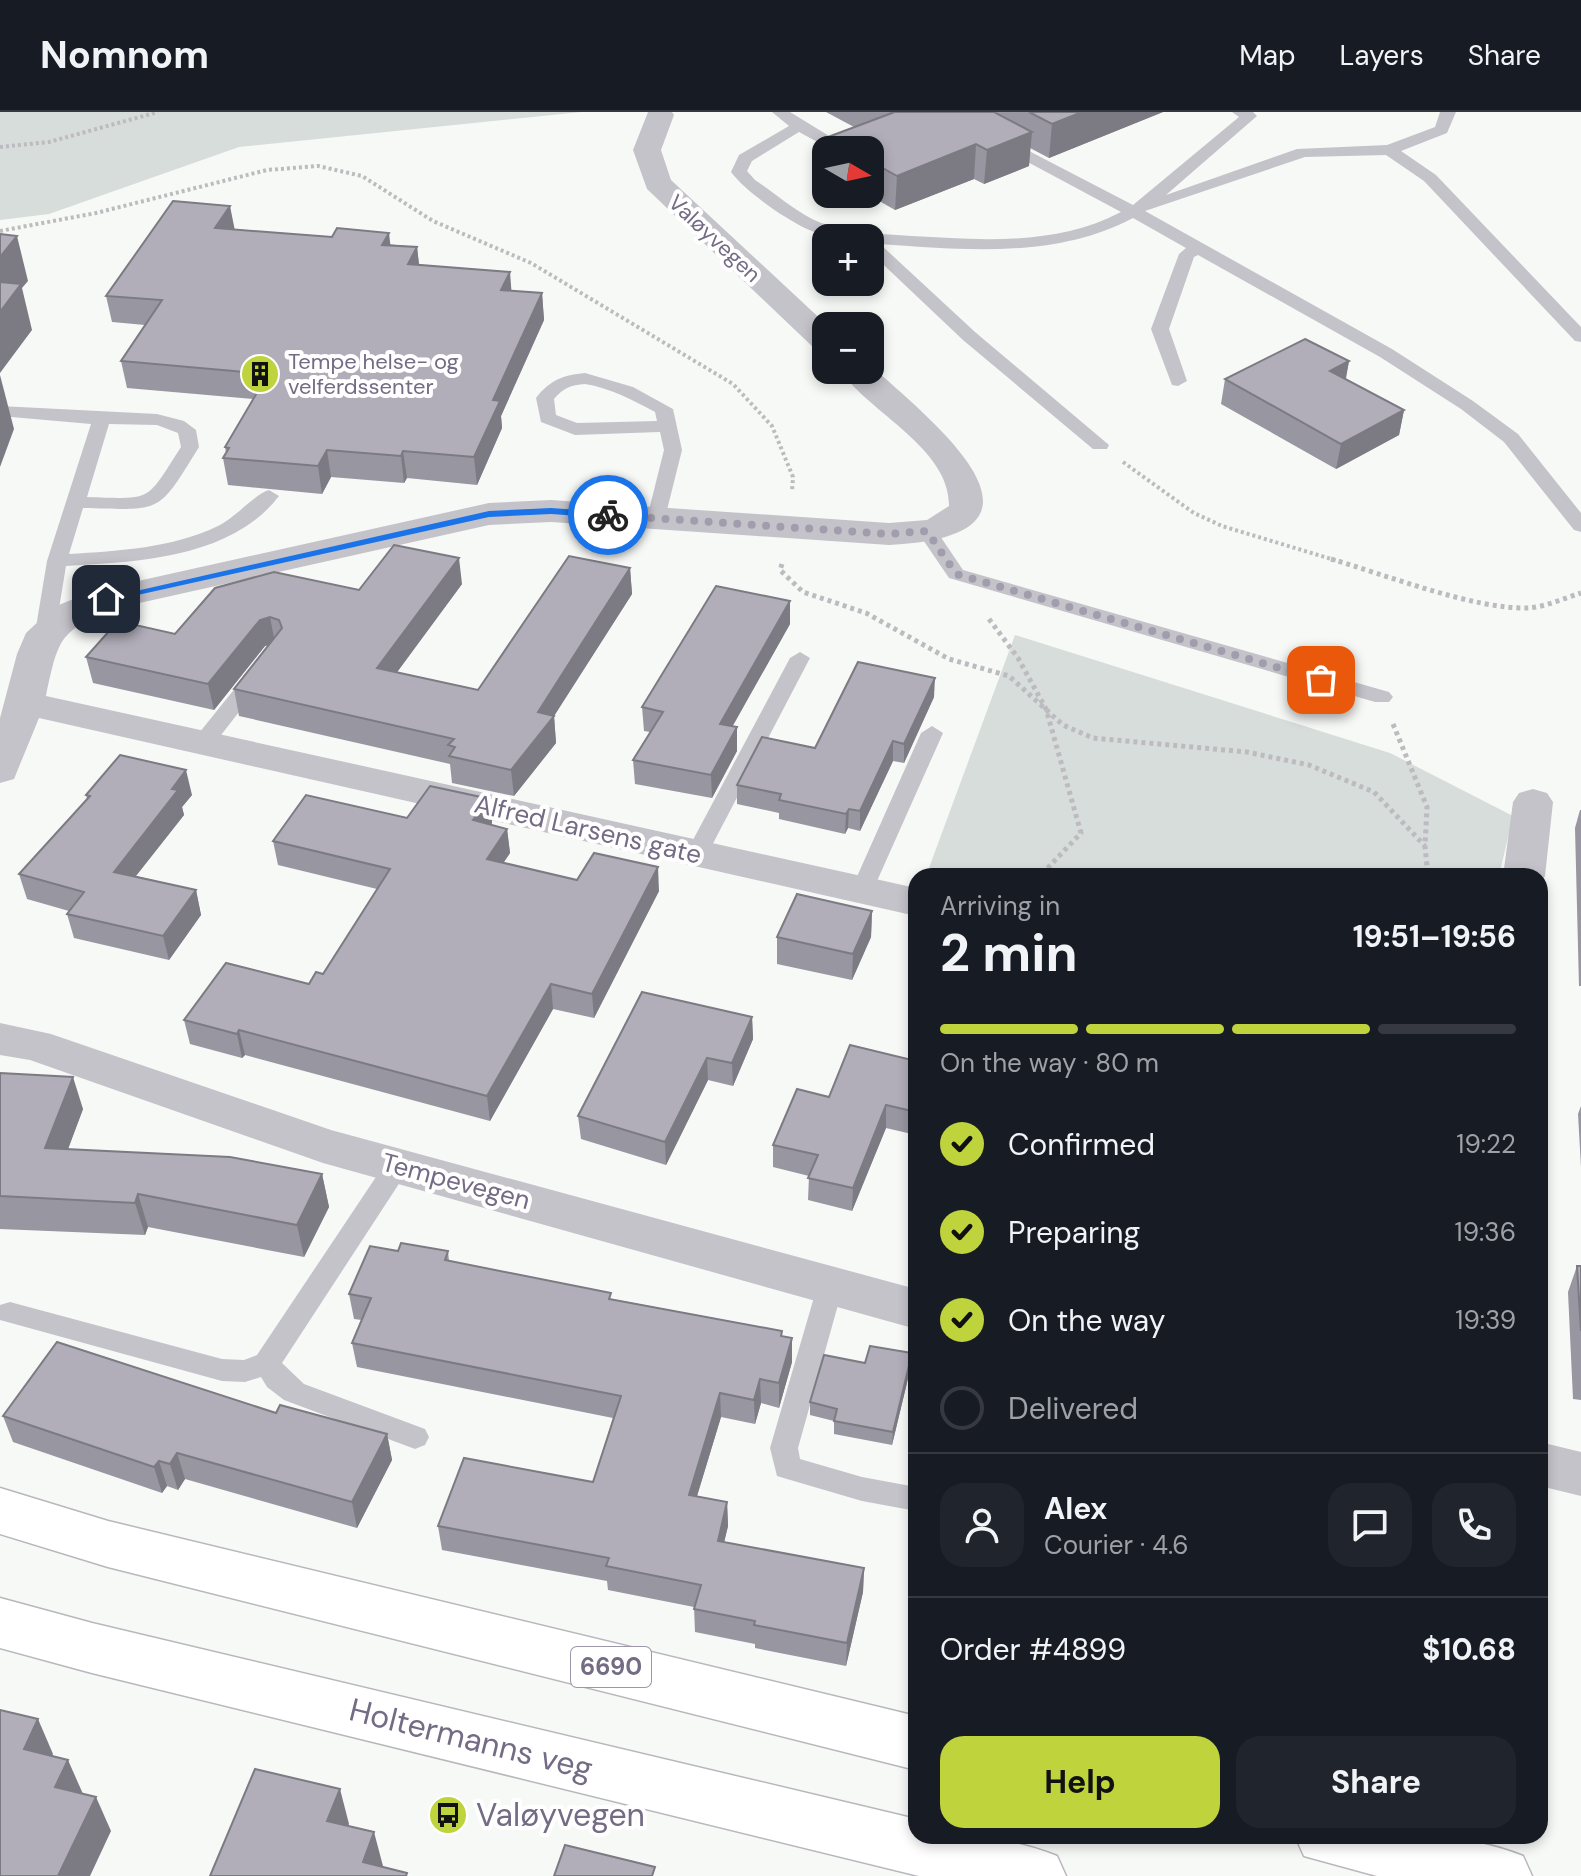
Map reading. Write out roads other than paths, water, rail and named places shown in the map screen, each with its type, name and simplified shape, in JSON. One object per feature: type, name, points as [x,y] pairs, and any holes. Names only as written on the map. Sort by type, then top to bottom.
[{"type":"main road","name":"6690","points":[[0,1511],[108,1544],[908,1741]]},
{"type":"main road","name":"Holtermanns veg","points":[[0,1623],[92,1648],[1036,1876]]},
{"type":"main road","points":[[1360,1844],[1502,1876]]},
{"type":"street","name":"Valøyvegen","points":[[660,113],[647,150],[657,183],[812,329]]},
{"type":"street","points":[[0,770],[19,684],[45,633],[67,615],[106,599],[489,514],[551,511],[889,534],[927,531],[956,519],[967,507],[968,495],[958,471],[941,450],[871,384]]},
{"type":"street","name":"Alfred Larsens gate","points":[[19,684],[203,743],[908,900]]},
{"type":"street","points":[[1525,868],[1533,802]]},
{"type":"street","name":"Tempevegen","points":[[0,1039],[35,1045],[262,1126],[397,1166],[908,1307]]},
{"type":"street","points":[[1548,1466],[1581,1474]]},
{"type":"lane","points":[[780,112],[818,136]]},
{"type":"lane","points":[[942,112],[1199,248],[1386,353],[1467,405],[1511,438],[1581,526]]},
{"type":"lane","points":[[1134,212],[1249,116],[1240,112]]},
{"type":"lane","points":[[884,240],[993,245],[1088,233],[1134,212],[1303,152],[1389,150],[1442,130],[1448,112]]},
{"type":"lane","points":[[799,126],[745,158],[739,172],[749,183],[812,225]]},
{"type":"lane","points":[[1389,150],[1430,178],[1581,337]]},
{"type":"lane","points":[[1178,381],[1160,329],[1187,254],[1199,248]]},
{"type":"lane","points":[[884,255],[969,336],[1100,445]]},
{"type":"lane","points":[[657,518],[673,450],[668,426],[664,409],[618,385],[582,380],[559,384],[545,398],[547,418],[575,429],[668,426]]},
{"type":"lane","points":[[0,411],[175,423],[187,430],[190,447],[160,495],[142,504],[76,502]]},
{"type":"lane","points":[[45,633],[57,561],[102,419]]},
{"type":"lane","points":[[57,561],[140,556],[189,544],[231,526],[262,505],[269,496]]},
{"type":"lane","points":[[927,531],[956,574],[1382,697]]},
{"type":"lane","points":[[697,853],[800,658]]},
{"type":"lane","points":[[203,743],[265,663]]},
{"type":"lane","points":[[862,890],[932,733]]},
{"type":"lane","points":[[10,1313],[222,1370],[245,1371],[267,1363],[397,1166]]},
{"type":"lane","points":[[830,1287],[784,1448],[787,1467],[862,1489],[908,1498]]},
{"type":"lane","points":[[267,1363],[277,1379],[294,1392],[415,1437]]},
{"type":"place","name":"Tempe helse- og velferdssenter","points":[[260,374]]},
{"type":"place","name":"Valøyvegen","points":[[448,1815]]}]
